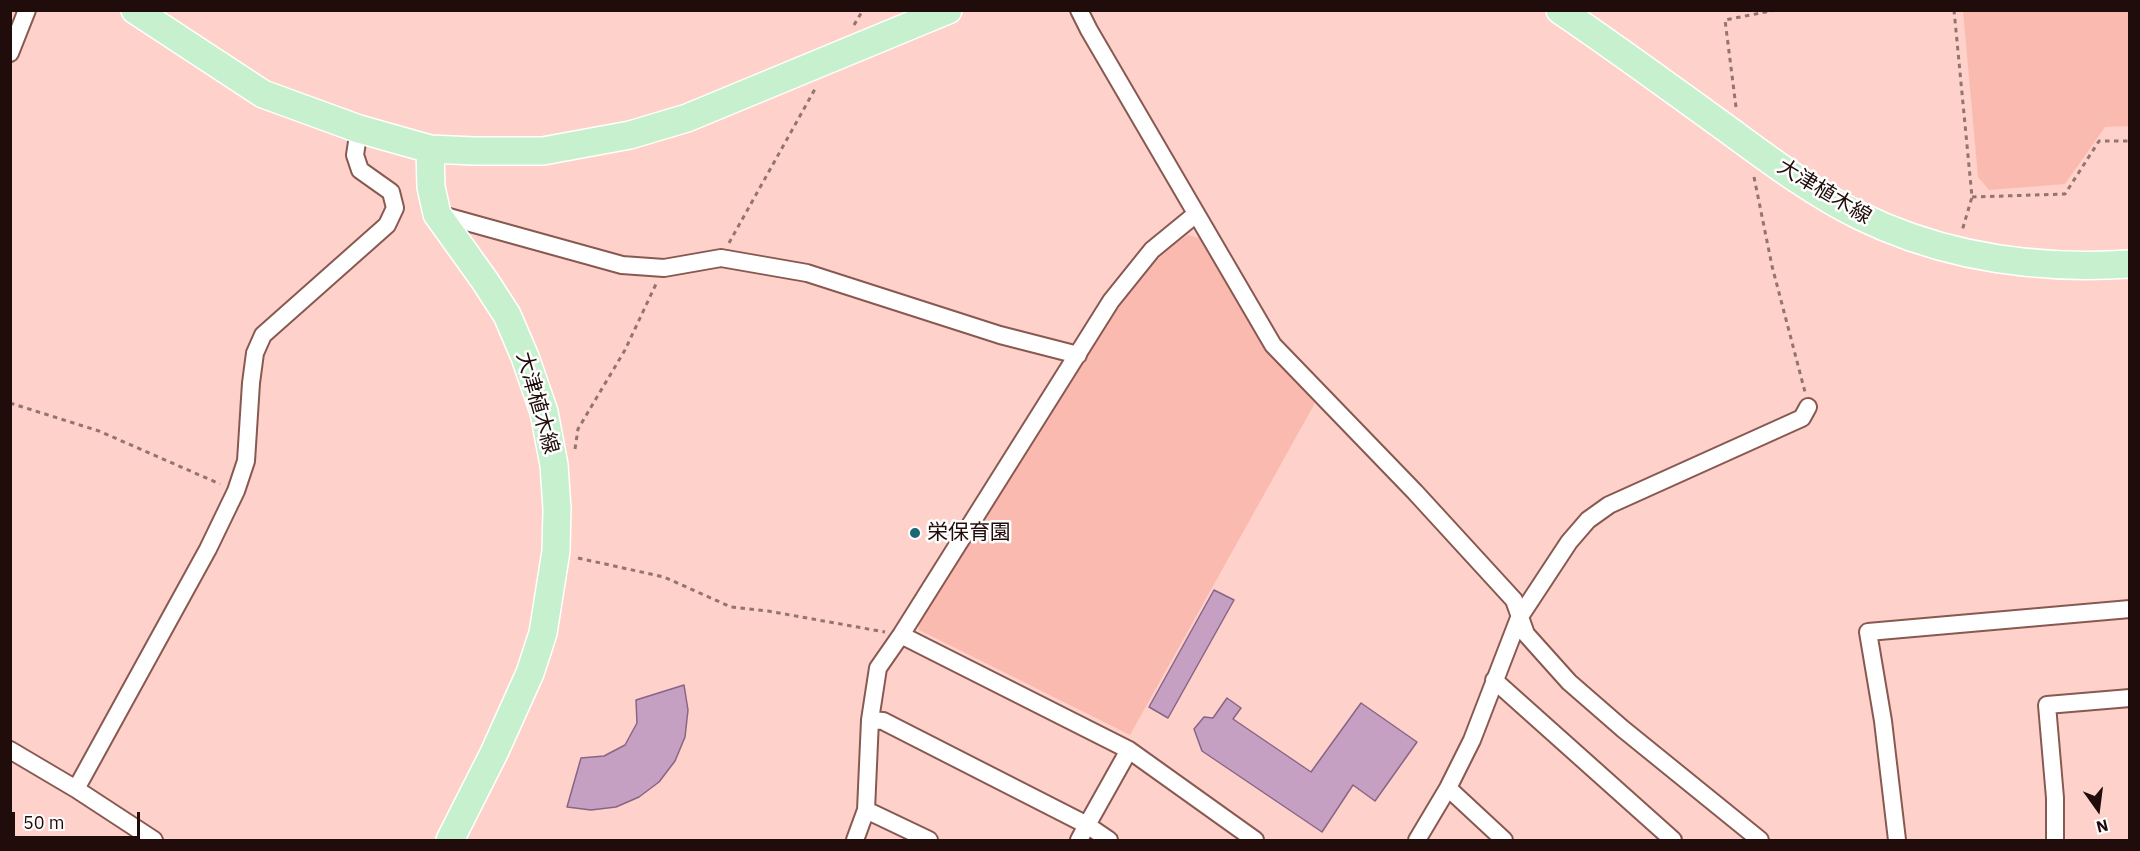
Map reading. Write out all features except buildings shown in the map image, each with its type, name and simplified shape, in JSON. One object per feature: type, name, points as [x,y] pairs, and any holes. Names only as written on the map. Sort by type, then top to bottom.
[{"type":"main road","points":[[135,10],[263,94],[359,129],[430,149],[543,151],[630,135],[687,118],[948,10]]},
{"type":"main road","name":"大津植木線","points":[[1560,10],[1758,152],[1827,198],[1860,216],[1896,232],[1956,250],[2029,263],[2065,266],[2130,264]]},
{"type":"main road","name":"大津植木線","points":[[430,149],[431,187],[437,214],[485,280],[507,315],[525,357],[544,412],[555,465],[557,509],[556,551],[543,633],[530,673],[494,753],[450,840]]},
{"type":"street","points":[[10,53],[27,10]]},
{"type":"street","points":[[1079,10],[1273,345],[1415,492],[1514,600],[1526,634],[1569,682],[1760,840]]},
{"type":"street","points":[[76,789],[208,549],[236,491],[246,461],[255,353],[263,335],[387,225],[394,208],[391,192],[360,170],[355,154],[359,129]]},
{"type":"street","points":[[437,214],[622,265],[664,268],[721,258],[807,273],[1000,335],[1078,355]]},
{"type":"street","points":[[855,840],[866,810],[870,720],[878,668],[1112,301],[1152,250],[1196,214]]},
{"type":"street","points":[[1417,840],[1473,740],[1494,680],[1520,618],[1569,542],[1588,520],[1609,505],[1802,418],[1808,407]]},
{"type":"street","points":[[1897,840],[1883,721],[1868,632],[2130,609]]},
{"type":"street","points":[[901,635],[1129,750],[1255,840]]},
{"type":"street","points":[[1494,680],[1673,840]]},
{"type":"street","points":[[2055,840],[2055,798],[2047,705],[2130,698]]},
{"type":"street","points":[[870,720],[883,721],[1087,825],[1109,840]]},
{"type":"street","points":[[10,750],[76,789],[154,840]]},
{"type":"street","points":[[1079,840],[1129,750]]},
{"type":"street","points":[[1448,788],[1504,840]]},
{"type":"street","points":[[866,810],[928,840]]},
{"type":"path","points":[[851,30],[863,10]]},
{"type":"path","points":[[1726,128],[1737,113],[1725,20],[1776,10]]},
{"type":"path","points":[[1954,10],[1972,197],[1956,250]]},
{"type":"path","points":[[721,258],[816,88]]},
{"type":"path","points":[[1972,197],[2065,194],[2098,141],[2130,141]]},
{"type":"path","points":[[1758,152],[1753,169],[1772,266],[1808,407]]},
{"type":"path","points":[[574,451],[578,429],[626,350],[664,268]]},
{"type":"path","points":[[10,403],[99,431],[236,491]]},
{"type":"path","points":[[556,551],[664,577],[731,607],[768,611],[901,635]]},
{"type":"shaded area","points":[[1963,11],[2129,11],[2129,126],[2105,127],[2065,184],[1989,190],[1978,177]]},
{"type":"shaded area","points":[[1188,235],[1203,239],[1266,349],[1315,403],[1130,735],[919,630],[919,621],[1120,305],[1157,254]]},
{"type":"place","name":"栄保育園","points":[[915,533]]}]
